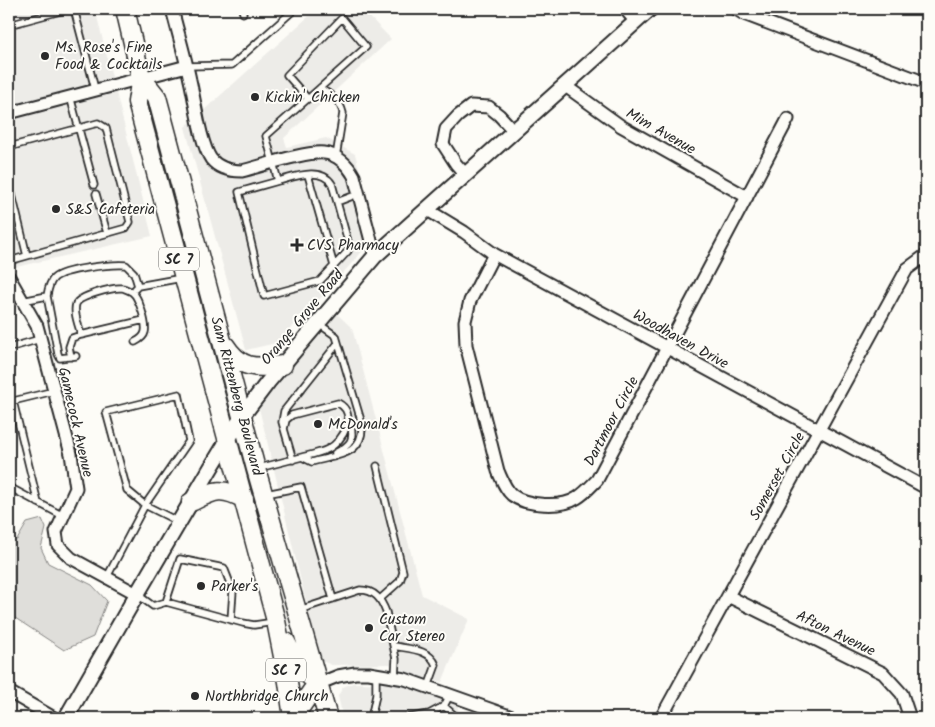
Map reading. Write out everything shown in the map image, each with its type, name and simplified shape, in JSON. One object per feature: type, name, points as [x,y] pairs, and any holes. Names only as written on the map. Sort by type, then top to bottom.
[{"type":"main road","name":"Sam Rittenberg Boulevard","points":[[125,9],[141,77],[137,102],[276,622],[293,718]]},
{"type":"main road","name":"Sam Rittenberg Boulevard","points":[[141,77],[157,97],[256,469],[328,718]]},
{"type":"main road","points":[[221,338],[233,357],[245,365],[258,368],[283,365]]},
{"type":"main road","points":[[191,502],[213,491],[225,491],[244,499]]},
{"type":"main road","points":[[276,622],[297,664],[318,684],[293,718]]},
{"type":"street","points":[[172,9],[205,146],[212,159],[221,168],[242,171],[312,153],[325,152],[336,157],[348,166],[354,176],[375,256]]},
{"type":"street","points":[[625,9],[636,22]]},
{"type":"street","name":"Orange Grove Road","points":[[66,718],[136,594],[243,415],[283,365],[375,256],[650,9]]},
{"type":"street","points":[[736,9],[744,14],[926,83]]},
{"type":"street","points":[[9,112],[187,66]]},
{"type":"street","name":"Mim Avenue","points":[[564,85],[621,126],[747,197]]},
{"type":"street","points":[[465,174],[443,144],[446,129],[458,116],[472,106],[489,107],[514,130]]},
{"type":"street","name":"Dartmoor Circle","points":[[494,254],[470,301],[465,321],[466,346],[498,471],[504,486],[512,495],[522,500],[543,504],[562,504],[576,499],[597,480],[788,119]]},
{"type":"street","name":"Woodhaven Drive","points":[[426,209],[464,232],[494,254],[926,488]]},
{"type":"street","name":"Somerset Circle","points":[[661,718],[907,269],[926,255]]},
{"type":"street","name":"Gamecock Avenue","points":[[10,281],[37,326],[71,454],[76,488],[56,532],[58,545],[71,558],[136,594]]},
{"type":"street","name":"Afton Avenue","points":[[728,596],[883,673],[902,694],[910,718]]},
{"type":"street","points":[[318,684],[338,676],[355,673],[395,677],[515,718]]},
{"type":"street","points":[[9,692],[54,718]]},
{"type":"lane","points":[[9,24],[68,9]]},
{"type":"lane","points":[[74,9],[94,89]]},
{"type":"lane","points":[[187,66],[232,65],[295,9]]},
{"type":"lane","points":[[278,180],[266,136],[308,99],[366,47],[342,18],[287,74],[308,99]]},
{"type":"lane","points":[[320,88],[338,100],[342,106],[343,113],[336,157]]},
{"type":"lane","points":[[70,96],[77,129],[94,185]]},
{"type":"lane","points":[[9,147],[98,124],[106,128],[130,222],[126,228],[9,261]]},
{"type":"lane","points":[[320,174],[328,178],[349,245],[348,251],[320,281],[264,296],[239,192],[278,180],[308,175],[320,174]]},
{"type":"lane","points":[[308,175],[334,266]]},
{"type":"lane","points":[[9,182],[27,256]]},
{"type":"lane","points":[[96,194],[106,233]]},
{"type":"lane","points":[[337,202],[359,194]]},
{"type":"lane","points":[[138,286],[132,269],[126,265],[113,264],[66,272],[53,279],[47,296],[58,354],[60,358],[73,357],[69,343],[72,338],[81,334],[144,320]]},
{"type":"lane","points":[[132,292],[138,286],[184,277]]},
{"type":"lane","points":[[81,334],[76,315],[75,306],[77,301],[88,295],[122,288],[132,292],[138,299],[144,320],[146,331],[135,342]]},
{"type":"lane","points":[[22,301],[47,296]]},
{"type":"lane","points":[[302,457],[312,462],[350,452],[360,442],[362,434],[362,424],[336,336],[318,323]]},
{"type":"lane","points":[[9,348],[40,339]]},
{"type":"lane","points":[[293,460],[282,416],[286,407],[338,343]]},
{"type":"lane","points":[[38,503],[11,402],[54,391]]},
{"type":"lane","points":[[107,578],[145,505],[189,441],[179,394],[106,412],[127,490],[145,505],[179,522]]},
{"type":"lane","points":[[284,429],[286,420],[292,415],[338,403],[345,406],[353,432],[352,439],[344,448],[334,454],[308,461]]},
{"type":"lane","points":[[256,469],[328,449],[335,444],[348,425],[348,413]]},
{"type":"lane","points":[[377,466],[403,572],[400,581],[380,599]]},
{"type":"lane","points":[[9,487],[63,516]]},
{"type":"lane","points":[[264,494],[301,487],[332,599]]},
{"type":"lane","points":[[166,602],[180,558],[224,568],[233,591],[231,620]]},
{"type":"lane","points":[[298,610],[360,590],[367,590],[376,594],[386,612],[394,646],[396,659],[395,677]]},
{"type":"lane","points":[[136,594],[153,606],[166,602],[254,625],[276,622]]},
{"type":"lane","points":[[394,646],[429,654],[434,659],[436,665],[428,687]]},
{"type":"lane","points":[[371,718],[376,695],[376,674]]},
{"type":"lane","points":[[406,718],[429,714],[444,706],[450,695]]},
{"type":"lane","points":[[444,706],[455,718]]},
{"type":"shaded area","points":[[24,9],[95,9],[152,236],[16,267],[9,241],[9,13]]},
{"type":"shaded area","points":[[317,9],[362,9],[391,39],[284,138],[287,147],[326,138],[355,154],[377,235],[316,303],[276,343],[246,350],[185,127]]},
{"type":"shaded area","points":[[336,313],[352,328],[422,595],[469,619],[442,682],[417,676],[389,664],[332,665],[322,661],[319,655],[259,408]]},
{"type":"shaded area","points":[[42,519],[46,528],[41,548],[48,563],[92,585],[107,601],[93,637],[64,650],[9,614],[9,535],[17,540],[27,523]]},
{"type":"shaded area","points":[[353,683],[402,684],[457,704],[460,718],[343,718],[338,696],[343,687]]},
{"type":"place","name":"Ms. Rose's Fine Food & Cocktails","points":[[45,56]]},
{"type":"place","name":"Kickin' Chicken","points":[[255,97]]},
{"type":"place","name":"S&S Cafeteria","points":[[56,209]]},
{"type":"place","name":"CVS Pharmacy","points":[[297,245]]},
{"type":"place","name":"McDonald's","points":[[318,424]]},
{"type":"place","name":"Parker's","points":[[201,586]]},
{"type":"place","name":"Custom Car Stereo","points":[[369,628]]},
{"type":"place","name":"Northbridge Church","points":[[195,696]]}]
